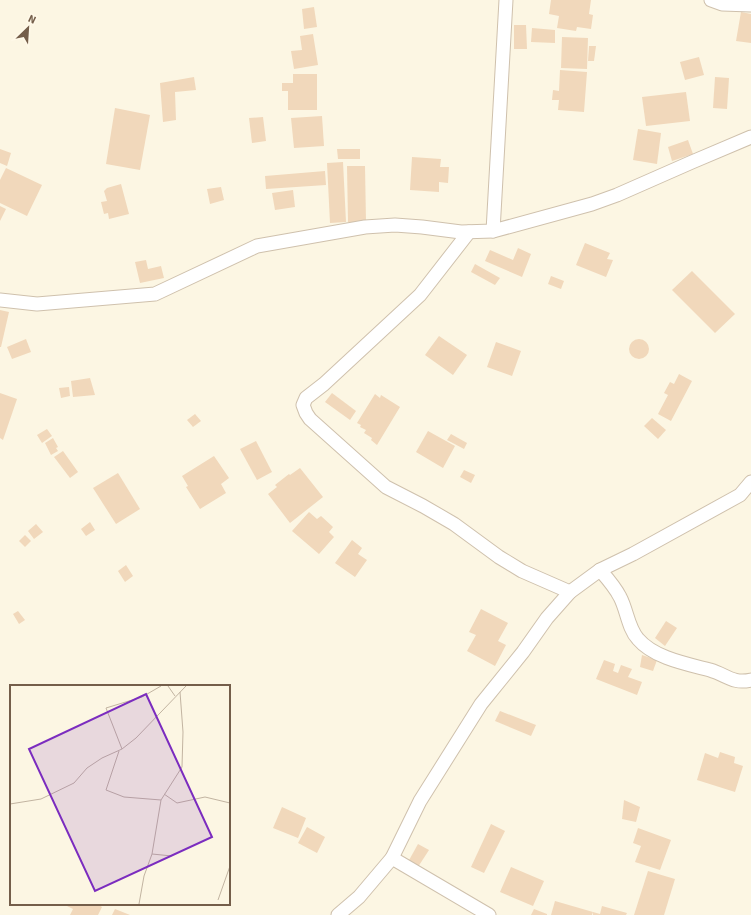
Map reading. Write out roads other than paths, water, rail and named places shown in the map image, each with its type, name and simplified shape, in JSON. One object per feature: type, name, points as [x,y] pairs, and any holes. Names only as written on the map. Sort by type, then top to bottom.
[{"type":"street","points":[[493,231],[506,0]]},
{"type":"street","points":[[711,0],[722,4],[751,5]]},
{"type":"street","points":[[0,300],[37,304],[155,294],[258,246],[365,227],[395,225],[469,232],[493,231],[592,204],[617,195],[751,137]]},
{"type":"street","points":[[469,232],[420,295],[324,384],[306,398],[304,405],[305,409],[310,420],[386,486],[454,524],[499,557],[522,571],[570,592]]},
{"type":"street","points":[[338,915],[359,898],[392,858],[420,801],[481,704],[523,652],[547,618],[570,592],[600,570],[633,554],[740,495],[751,482]]},
{"type":"street","points":[[600,570],[620,597],[632,630],[638,639],[650,650],[696,667],[712,670],[734,681],[751,680]]},
{"type":"street","points":[[392,858],[489,915]]}]
